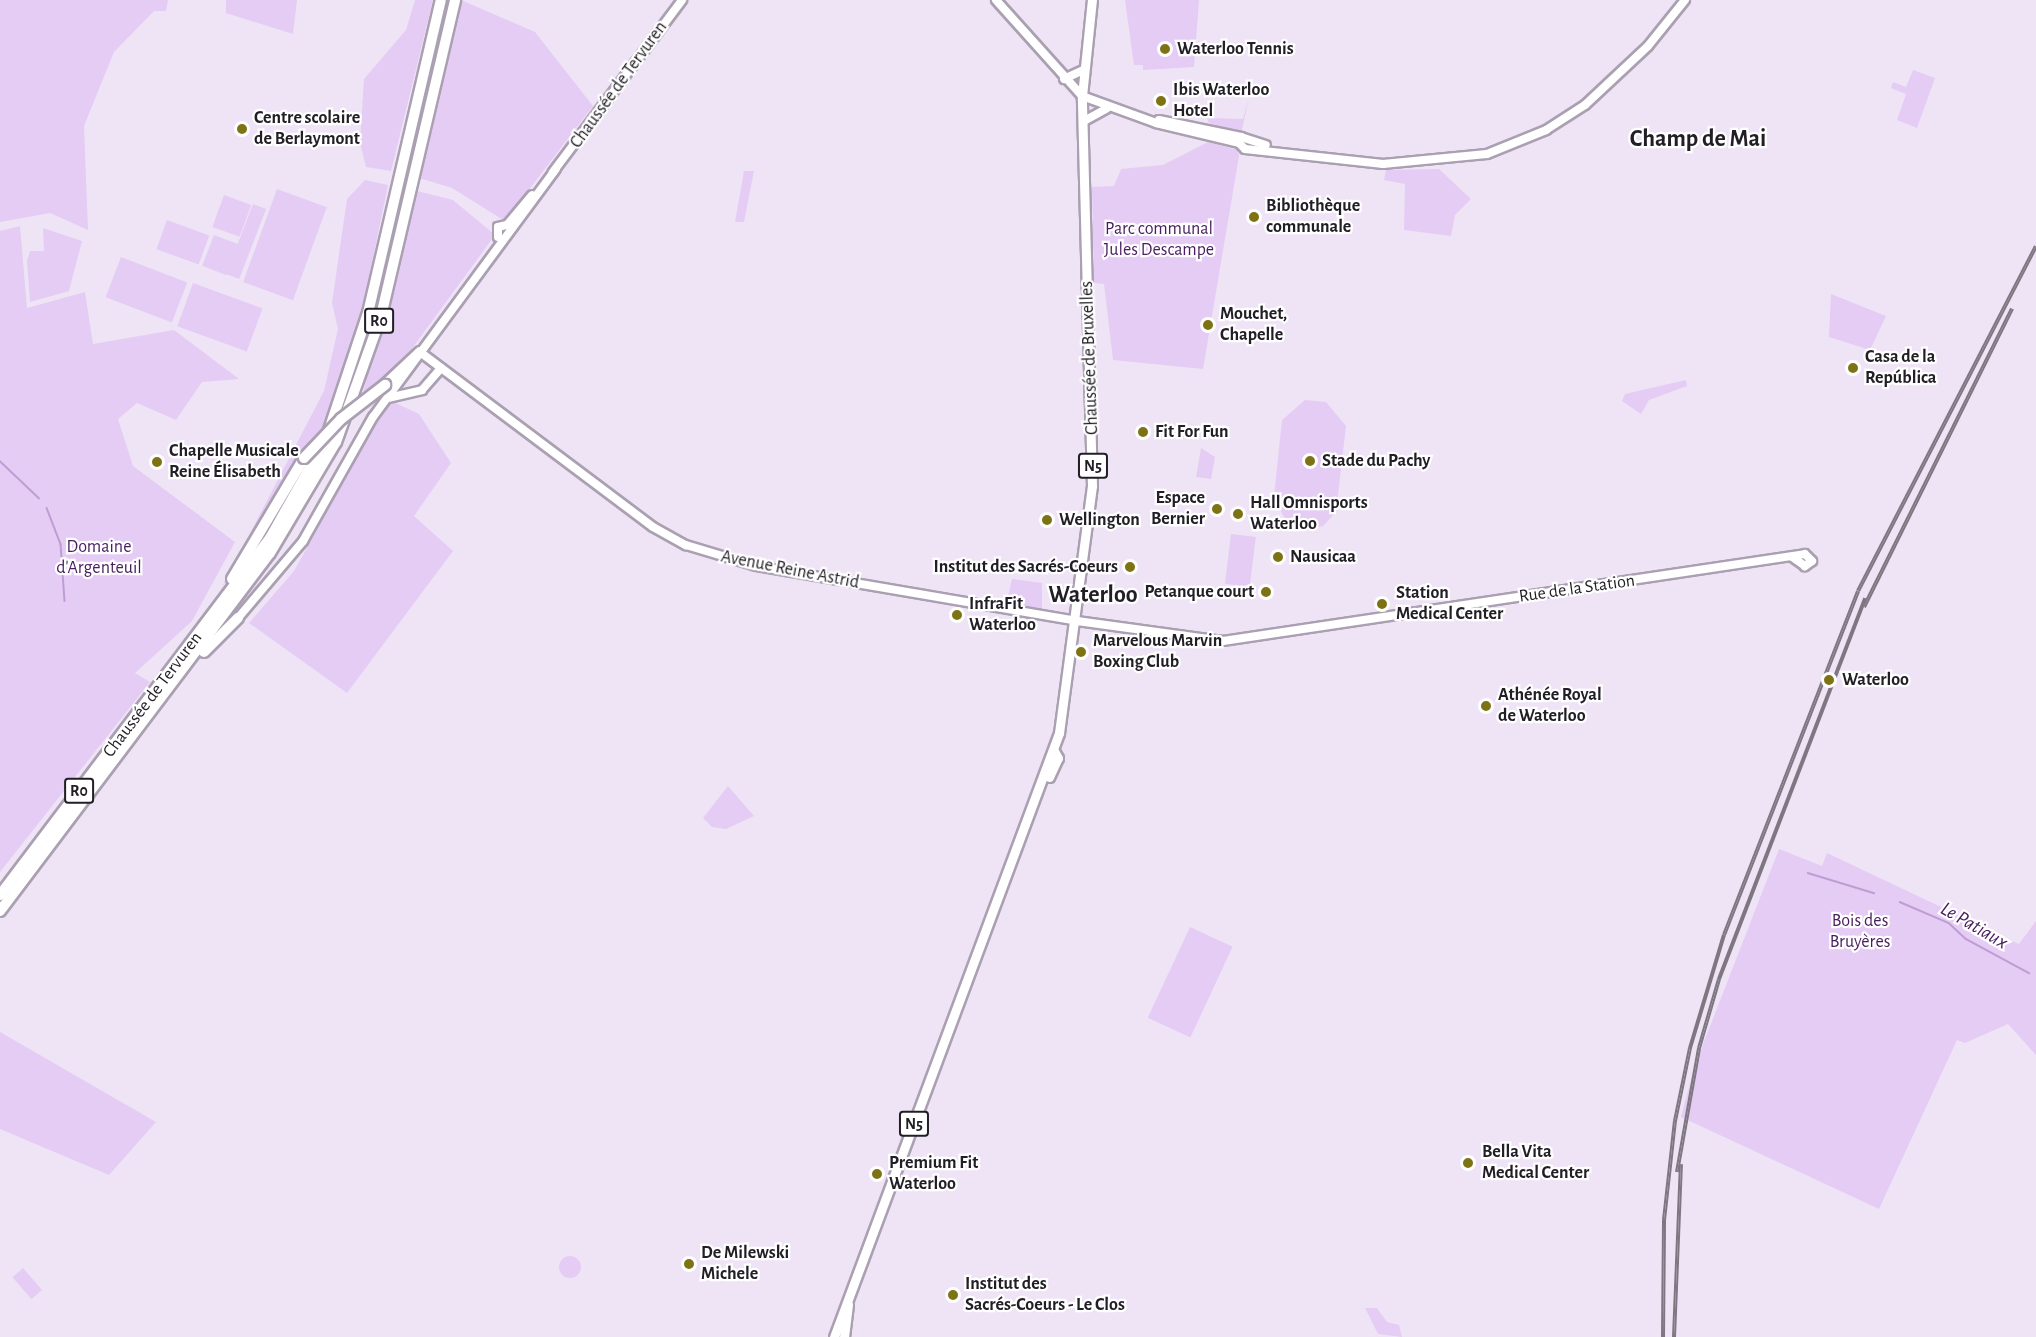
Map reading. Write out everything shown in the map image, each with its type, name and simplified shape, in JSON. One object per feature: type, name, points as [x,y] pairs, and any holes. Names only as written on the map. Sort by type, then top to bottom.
[{"type":"highway","name":"R0","points":[[181,671],[270,538],[326,438],[353,366],[441,0]]},
{"type":"highway","name":"R0","points":[[223,610],[289,526],[354,401],[381,316],[455,0]]},
{"type":"highway","points":[[223,610],[304,458],[340,418],[386,385],[420,352]]},
{"type":"highway","name":"Chaussée de Tervuren","points":[[0,895],[223,610]]},
{"type":"highway","points":[[181,671],[238,618]]},
{"type":"highway","name":"Chaussée de Tervuren","points":[[0,911],[181,671]]},
{"type":"main road","name":"Chaussée de Bruxelles","points":[[834,1337],[1054,751],[1077,621],[1094,433],[1082,96],[1092,0]]},
{"type":"main road","name":"Chaussée de Bruxelles","points":[[1033,811],[1039,788],[1051,761]]},
{"type":"main road","name":"Chaussée de Bruxelles","points":[[844,1337],[849,1293]]},
{"type":"street","name":"Chaussée de Tervuren","points":[[509,228],[682,0]]},
{"type":"street","points":[[996,0],[1064,79],[1082,96],[1108,108],[1309,156],[1431,164],[1478,156],[1526,140],[1603,90],[1685,0]]},
{"type":"street","points":[[1064,79],[1083,70]]},
{"type":"street","points":[[1084,121],[1108,108]]},
{"type":"street","points":[[500,238],[498,227],[509,228]]},
{"type":"street","points":[[238,618],[303,541],[385,400],[509,228]]},
{"type":"street","name":"Avenue Reine Astrid","points":[[420,352],[653,527],[686,545],[756,566],[1077,621]]},
{"type":"street","points":[[385,400],[422,390],[441,368]]},
{"type":"street","name":"Rue de la Station","points":[[1077,621],[1223,641],[1792,557],[1802,559]]},
{"type":"green space","points":[[0,0],[168,0],[166,11],[154,11],[114,52],[84,126],[88,230],[50,213],[0,222]]},
{"type":"green space","points":[[226,0],[297,0],[293,34],[226,13]]},
{"type":"green space","points":[[415,0],[433,0],[391,171],[366,167],[360,143],[364,79],[406,30]]},
{"type":"green space","points":[[461,0],[535,32],[593,106],[505,221],[452,188],[416,177]]},
{"type":"green space","name":"Waterloo Tennis","points":[[1125,0],[1199,0],[1194,67],[1143,70],[1143,65],[1134,65]]},
{"type":"green space","points":[[1913,70],[1935,78],[1917,128],[1897,120],[1906,94],[1891,88],[1893,82],[1906,87]]},
{"type":"green space","points":[[1249,97],[1241,134],[1209,123],[1207,118],[1243,119]]},
{"type":"green space","name":"Parc communal Jules Descampe","points":[[1208,142],[1238,150],[1239,156],[1203,369],[1113,360],[1104,284],[1094,283],[1092,187],[1114,186],[1121,169],[1163,165]]},
{"type":"green space","points":[[1439,169],[1471,199],[1455,215],[1451,236],[1404,230],[1405,184],[1384,180],[1386,170]]},
{"type":"green space","points":[[744,171],[754,171],[744,222],[735,222]]},
{"type":"green space","points":[[365,180],[388,185],[355,345],[329,422],[300,456],[219,593],[324,391],[338,329],[332,303],[347,199]]},
{"type":"green space","points":[[277,189],[327,207],[293,300],[243,282]]},
{"type":"green space","points":[[413,190],[453,200],[495,235],[408,354],[362,397]]},
{"type":"green space","points":[[224,195],[251,205],[240,237],[212,227]]},
{"type":"green space","points":[[253,204],[266,209],[239,279],[226,274]]},
{"type":"green space","points":[[167,220],[209,235],[199,265],[156,249]]},
{"type":"green space","name":"Domaine d'Argenteuil","points":[[20,226],[27,308],[85,292],[93,344],[174,330],[239,379],[202,382],[176,420],[137,403],[118,419],[133,466],[235,542],[192,621],[135,673],[150,682],[0,872],[0,231]]},
{"type":"green space","points":[[43,228],[82,241],[69,291],[30,302],[27,261],[30,251],[44,251]]},
{"type":"green space","points":[[214,235],[238,244],[226,275],[202,266]]},
{"type":"green space","points":[[121,257],[187,282],[172,323],[106,297]]},
{"type":"green space","points":[[193,283],[263,308],[247,352],[177,326]]},
{"type":"green space","points":[[1831,294],[1886,316],[1870,350],[1829,337]]},
{"type":"green space","points":[[1686,380],[1687,386],[1649,400],[1641,414],[1622,401],[1625,394]]},
{"type":"green space","points":[[389,400],[419,414],[451,463],[414,516],[453,551],[347,693],[249,623],[294,571]]},
{"type":"green space","name":"Stade du Pachy","points":[[1305,400],[1326,402],[1346,426],[1336,512],[1323,526],[1304,530],[1286,522],[1274,496],[1282,420]]},
{"type":"green space","points":[[1201,448],[1215,457],[1211,479],[1196,477]]},
{"type":"green space","points":[[1231,534],[1256,537],[1250,587],[1225,584]]},
{"type":"green space","points":[[1012,579],[1042,583],[1042,610],[1006,606]]},
{"type":"green space","points":[[728,786],[754,816],[726,829],[712,827],[703,818]]},
{"type":"green space","name":"Bois des Bruyères","points":[[1779,849],[1822,866],[1827,853],[2019,944],[2036,921],[2036,1055],[2008,1024],[1965,1043],[1957,1040],[1879,1209],[1681,1117],[1695,1065]]},
{"type":"green space","points":[[1190,927],[1233,947],[1190,1037],[1148,1018]]},
{"type":"green space","points":[[0,1032],[156,1122],[109,1175],[0,1129]]},
{"type":"green space","points":[[570,1256],[578,1259],[581,1267],[578,1275],[570,1278],[562,1275],[559,1267],[562,1259]]},
{"type":"green space","points":[[23,1268],[42,1290],[31,1299],[12,1277]]},
{"type":"green space","points":[[1365,1308],[1377,1308],[1387,1322],[1399,1325],[1402,1337],[1378,1334]]},
{"type":"waterway","points":[[0,461],[39,498]]},
{"type":"waterway","points":[[47,508],[61,544],[65,601]]},
{"type":"waterway","name":"Le Patiaux","points":[[1808,873],[1874,893]]},
{"type":"waterway","name":"Le Patiaux","points":[[1900,902],[1949,923],[1966,939],[2029,973]]},
{"type":"railway","points":[[1663,1337],[1664,1220],[1675,1121],[1690,1048],[1724,935],[1858,591],[2036,246]]},
{"type":"railway","points":[[1864,607],[2012,309]]},
{"type":"railway","points":[[1677,1172],[1699,1048],[1719,979],[1865,598]]},
{"type":"railway","points":[[1674,1337],[1681,1164]]},
{"type":"place","name":"Waterloo Tennis","points":[[1165,49]]},
{"type":"place","name":"Ibis Waterloo Hotel","points":[[1161,101]]},
{"type":"place","name":"Centre scolaire de Berlaymont","points":[[242,129]]},
{"type":"place","name":"Bibliothèque communale","points":[[1254,217]]},
{"type":"place","name":"Mouchet, Chapelle","points":[[1208,325]]},
{"type":"place","name":"Casa de la República","points":[[1853,368]]},
{"type":"place","name":"Fit For Fun","points":[[1143,432]]},
{"type":"place","name":"Stade du Pachy","points":[[1310,461]]},
{"type":"place","name":"Chapelle Musicale Reine Élisabeth","points":[[157,462]]},
{"type":"place","name":"Espace Bernier","points":[[1217,509]]},
{"type":"place","name":"Hall Omnisports Waterloo","points":[[1238,514]]},
{"type":"place","name":"Wellington","points":[[1047,520]]},
{"type":"place","name":"Nausicaa","points":[[1278,557]]},
{"type":"place","name":"Institut des Sacrés-Coeurs","points":[[1130,567]]},
{"type":"place","name":"Petanque court","points":[[1266,592]]},
{"type":"place","name":"Station Medical Center","points":[[1382,604]]},
{"type":"place","name":"InfraFit Waterloo","points":[[957,615]]},
{"type":"place","name":"Marvelous Marvin Boxing Club","points":[[1081,652]]},
{"type":"place","name":"Waterloo","points":[[1829,680]]},
{"type":"place","name":"Athénée Royal de Waterloo","points":[[1486,706]]},
{"type":"place","name":"Bella Vita Medical Center","points":[[1468,1163]]},
{"type":"place","name":"Premium Fit Waterloo","points":[[877,1174]]},
{"type":"place","name":"De Milewski Michele","points":[[689,1264]]},
{"type":"place","name":"Institut des Sacrés-Coeurs - Le Clos","points":[[953,1295]]},
{"type":"district","name":"Champ de Mai","points":[[1698,140]]},
{"type":"district","name":"Waterloo","points":[[1093,596]]}]
